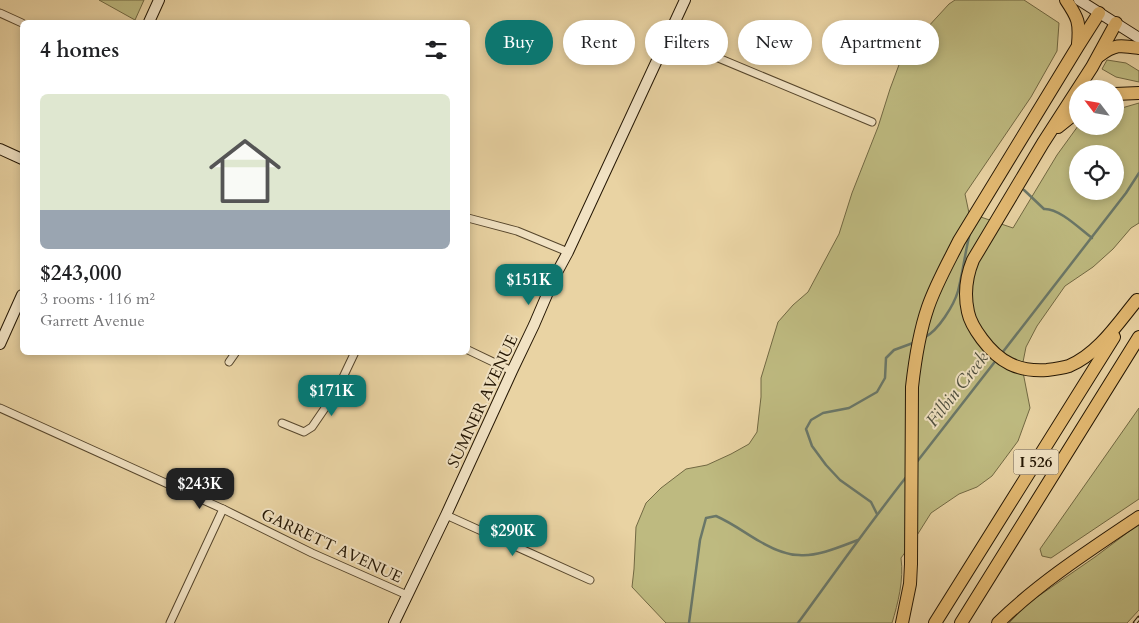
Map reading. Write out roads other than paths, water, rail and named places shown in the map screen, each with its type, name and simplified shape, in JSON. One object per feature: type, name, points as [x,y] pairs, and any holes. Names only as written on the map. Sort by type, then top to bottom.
[{"type":"highway","points":[[1066,0],[1077,16],[1079,24],[1078,46]]},
{"type":"highway","points":[[902,623],[912,564],[912,387],[914,365],[928,307],[959,241],[1099,13]]},
{"type":"highway","points":[[1092,66],[1116,24]]},
{"type":"highway","points":[[1138,299],[1095,349],[1080,360],[1069,366],[1057,369],[1031,370],[1008,364],[984,343],[968,314],[966,286],[973,260],[1043,143],[1099,56],[1116,46],[1139,48]]},
{"type":"highway","points":[[1043,143],[1060,124],[1069,118]]},
{"type":"highway","name":"I 526","points":[[935,623],[1138,299]]},
{"type":"highway","name":"I 526","points":[[960,623],[1139,337]]},
{"type":"highway","points":[[998,623],[1049,580],[1139,517]]},
{"type":"street","points":[[150,20],[159,0]]},
{"type":"street","name":"SUMNER AVENUE","points":[[676,20],[686,0]]},
{"type":"street","points":[[1079,0],[1139,38]]},
{"type":"street","points":[[0,12],[20,22]]},
{"type":"street","points":[[728,62],[872,122]]},
{"type":"street","name":"SUMNER AVENUE","points":[[394,623],[655,65]]},
{"type":"street","points":[[0,148],[20,158]]},
{"type":"street","points":[[470,219],[517,231],[568,252]]},
{"type":"street","points":[[0,344],[3,330],[20,299]]},
{"type":"street","points":[[470,351],[512,370]]},
{"type":"street","points":[[229,362],[234,355]]},
{"type":"street","points":[[282,423],[304,432],[312,427],[336,392],[354,355]]},
{"type":"street","name":"GARRETT AVENUE","points":[[0,408],[407,595]]},
{"type":"street","points":[[170,623],[223,509]]},
{"type":"street","points":[[446,515],[590,580]]},
{"type":"waterway","name":"Filbin Creek","points":[[1002,353],[1126,193],[1139,173]]},
{"type":"waterway","points":[[1024,190],[1044,209],[1063,215],[1092,238]]},
{"type":"waterway","points":[[925,337],[940,324],[956,297],[970,233]]},
{"type":"waterway","points":[[877,514],[871,502],[840,480],[826,465],[812,446],[806,429],[811,420],[823,413],[849,408],[877,392],[885,378],[886,358],[894,350],[913,343]]},
{"type":"waterway","name":"Filbin Creek","points":[[916,463],[997,359]]},
{"type":"waterway","name":"Filbin Creek","points":[[798,623],[907,476]]},
{"type":"waterway","points":[[689,623],[700,540],[706,518],[716,516],[768,546],[794,555],[821,553],[858,540]]},
{"type":"railway","points":[[1135,623],[1139,618]]}]
